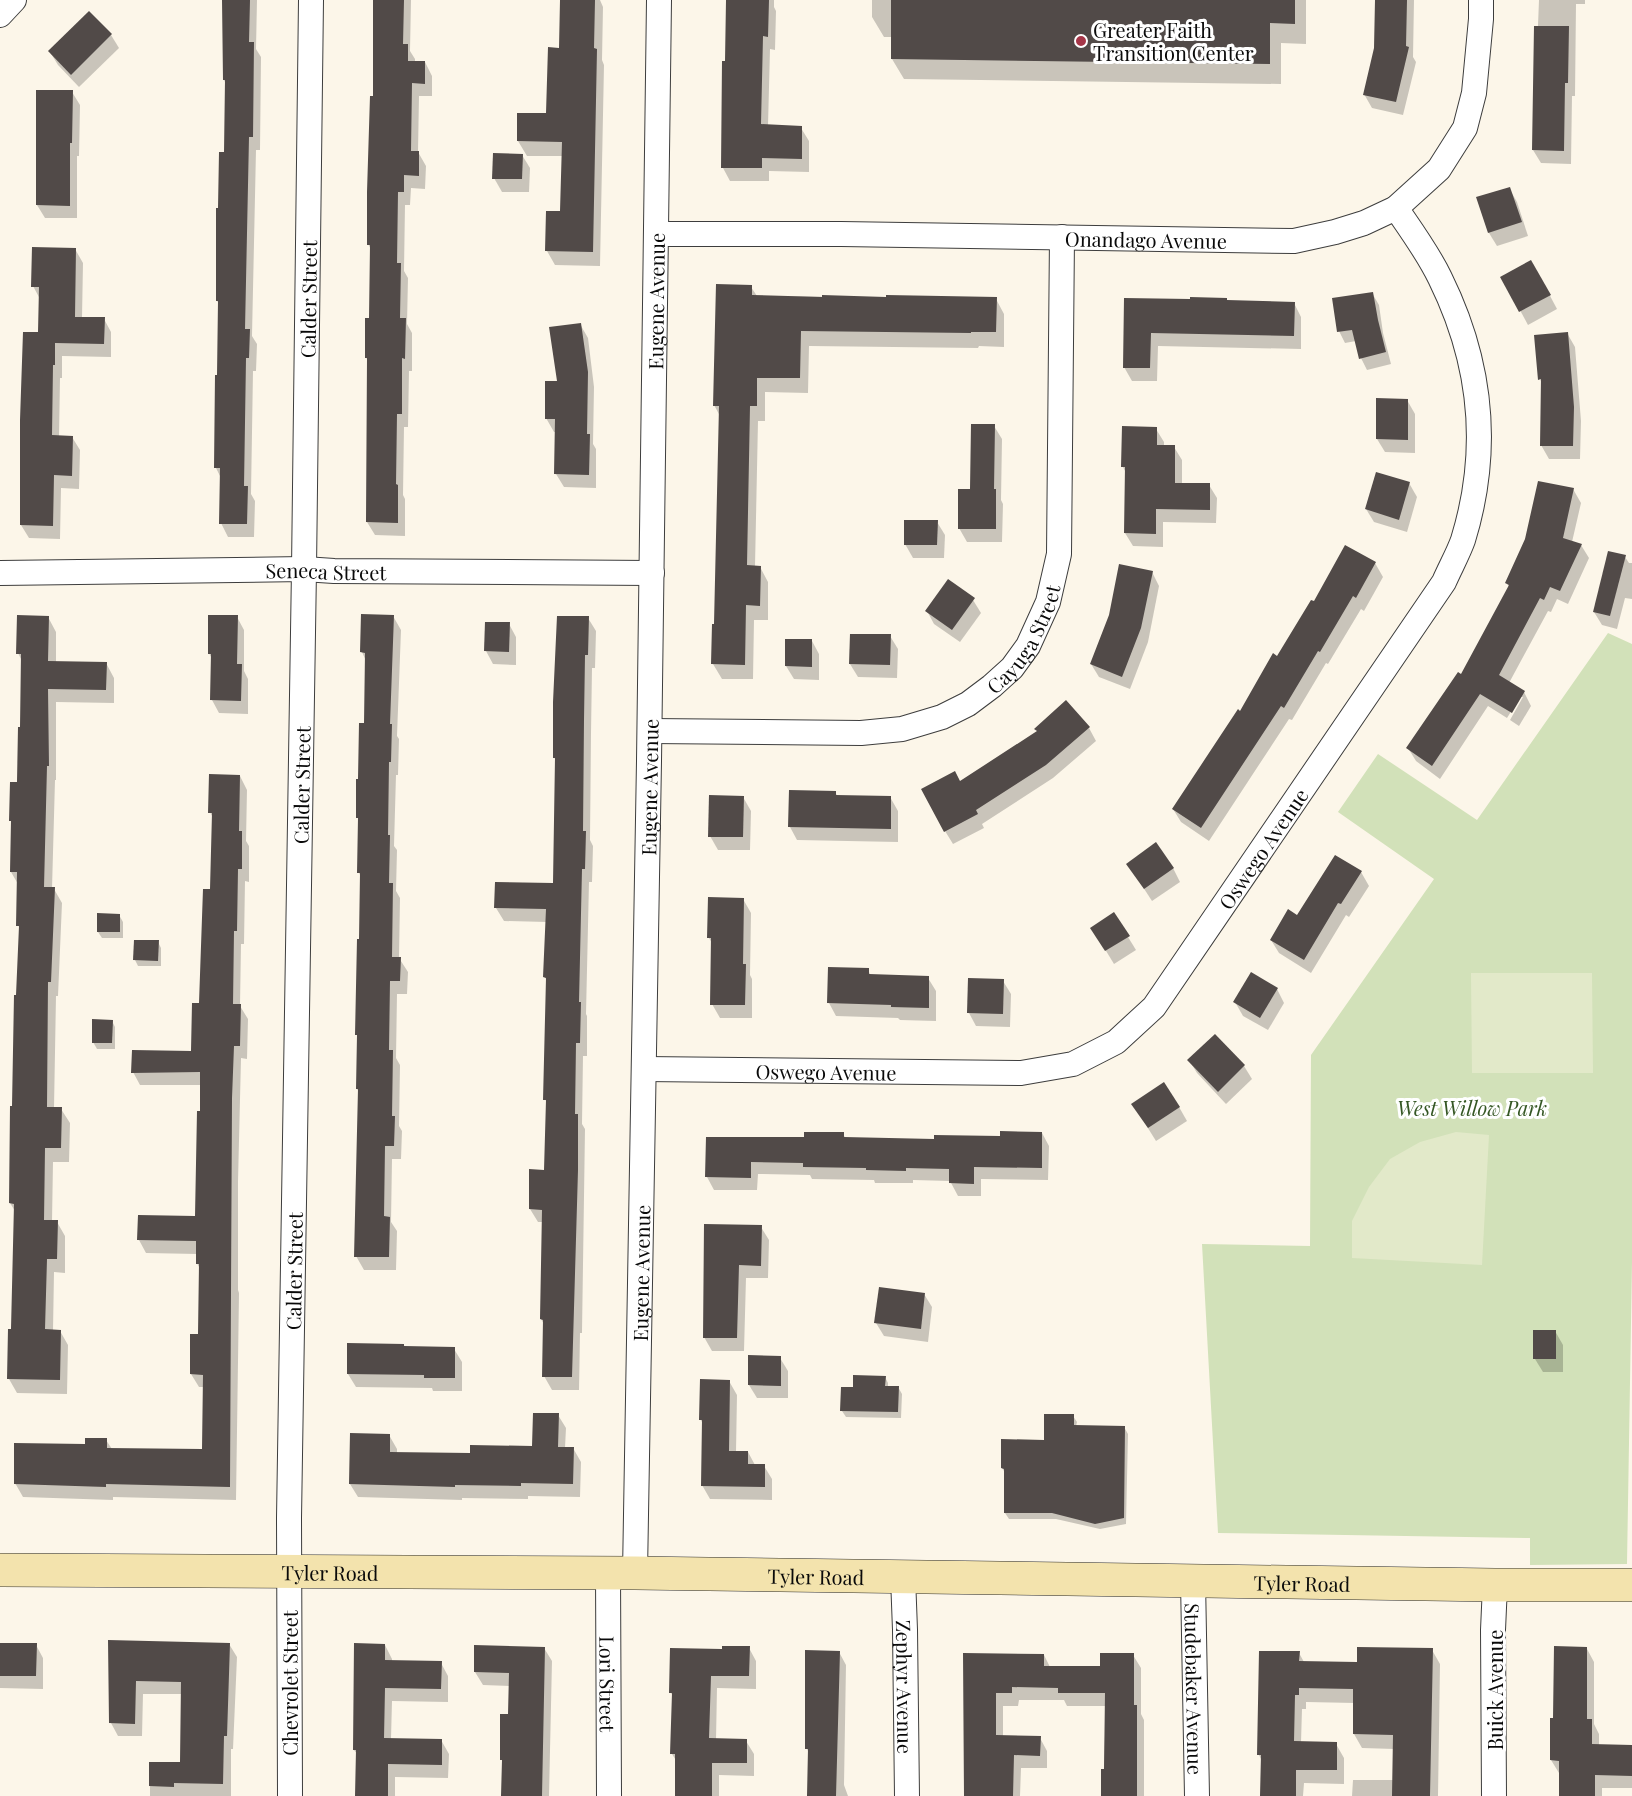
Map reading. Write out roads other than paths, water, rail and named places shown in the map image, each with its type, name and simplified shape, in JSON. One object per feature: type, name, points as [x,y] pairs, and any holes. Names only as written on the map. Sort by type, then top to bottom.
[{"type":"street","points":[[0,15],[14,0]]},
{"type":"street","name":"Calder Street","points":[[289,1571],[311,0]]},
{"type":"street","name":"Eugene Avenue","points":[[621,1573],[644,1069],[659,0]]},
{"type":"street","name":"Onandago Avenue","points":[[656,234],[1294,241],[1335,232],[1364,223],[1396,208],[1439,169],[1465,128],[1474,93],[1481,0]]},
{"type":"street","name":"Oswego Avenue","points":[[644,1069],[1021,1073],[1073,1064],[1116,1042],[1154,1007],[1444,582],[1462,541],[1472,501],[1479,451],[1479,424],[1473,366],[1464,334],[1440,277],[1396,208]]},
{"type":"street","name":"Cayuga Street","points":[[650,731],[861,733],[902,729],[942,717],[969,704],[1012,668],[1028,646],[1048,602],[1059,554],[1062,237]]},
{"type":"street","name":"Seneca Street","points":[[0,573],[304,569],[652,573]]},
{"type":"street","name":"Tyler Road","points":[[0,1570],[621,1573],[1632,1585]]},
{"type":"street","name":"Chevrolet Street","points":[[289,1571],[290,1796]]},
{"type":"street","name":"Lori Street","points":[[609,1796],[621,1573]]},
{"type":"street","name":"Zephyr Avenue","points":[[903,1577],[907,1796]]},
{"type":"street","name":"Studebaker Avenue","points":[[1193,1581],[1197,1796]]},
{"type":"street","name":"Buick Avenue","points":[[1494,1796],[1495,1585]]},
{"type":"place","name":"Greater Faith Transition Center","points":[[1081,41]]},
{"type":"park label","name":"West Willow Park","points":[[1472,1107]]}]
